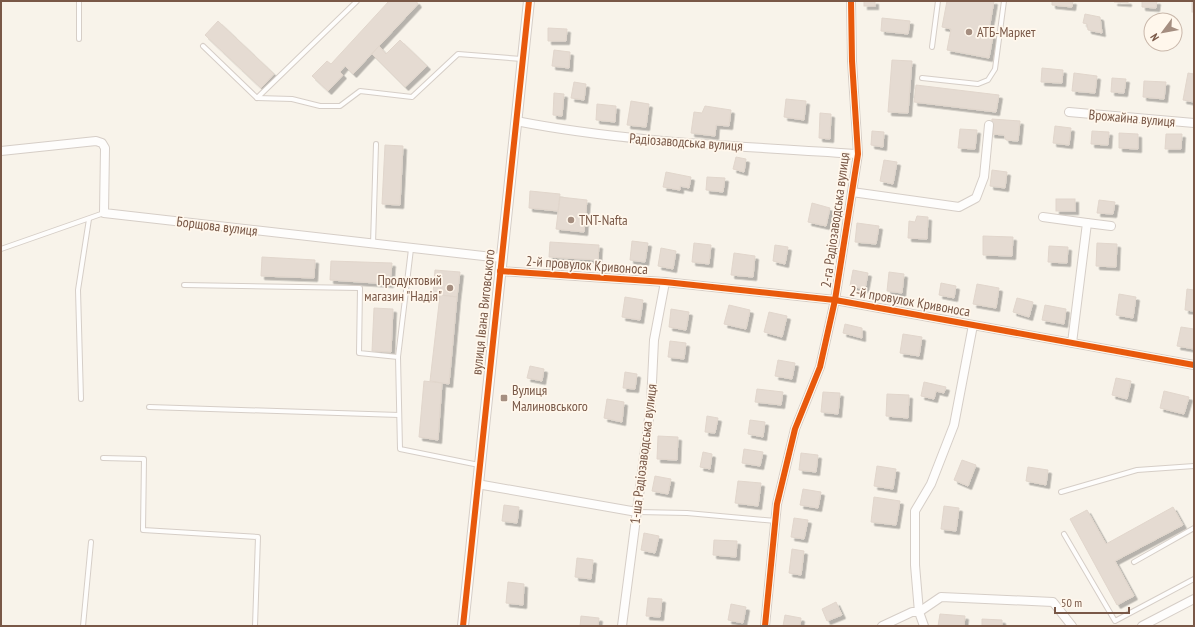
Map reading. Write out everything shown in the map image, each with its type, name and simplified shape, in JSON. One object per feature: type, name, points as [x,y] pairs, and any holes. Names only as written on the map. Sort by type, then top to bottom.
[{"type":"street","name":"вулиця Івана Виговського","points":[[463,626],[529,1]]},
{"type":"street","name":"2-га Радіозаводська вулиця","points":[[765,626],[778,504],[795,429],[820,367],[835,300],[858,154],[852,61],[851,1]]},
{"type":"street","name":"Врожайна вулиця","points":[[1069,112],[1194,123]]},
{"type":"street","name":"Радіозаводська вулиця","points":[[516,121],[564,130],[653,140],[858,154]]},
{"type":"street","points":[[852,192],[960,207],[976,198],[984,177],[989,125]]},
{"type":"street","points":[[1,151],[96,141],[102,143],[105,148],[104,213]]},
{"type":"street","name":"Борщова вулиця","points":[[104,213],[501,258]]},
{"type":"street","points":[[1043,217],[1111,226]]},
{"type":"street","points":[[1072,343],[1087,223]]},
{"type":"street","name":"2-й провулок Кривоноса","points":[[500,271],[665,282],[835,300],[1194,365]]},
{"type":"street","name":"1-ша Радіозаводська вулиця","points":[[622,626],[651,403],[654,340],[665,282]]},
{"type":"street","points":[[924,626],[919,612],[915,565],[915,511],[931,484],[954,425],[973,325]]},
{"type":"street","points":[[477,484],[637,512]]},
{"type":"street","points":[[882,626],[912,612],[919,612],[941,597],[1053,602],[1072,626]]},
{"type":"street","points":[[1142,626],[1194,599]]},
{"type":"lane","points":[[78,39],[79,1]]},
{"type":"lane","points":[[257,98],[357,1]]},
{"type":"lane","points":[[932,47],[938,1]]},
{"type":"lane","points":[[922,78],[978,84],[988,80],[995,70],[1004,1]]},
{"type":"lane","points":[[203,46],[257,98],[292,99],[320,106],[340,106],[360,91],[412,97],[458,54],[522,59]]},
{"type":"lane","points":[[373,244],[376,144]]},
{"type":"lane","points":[[1,250],[104,213]]},
{"type":"lane","points":[[81,399],[78,290],[89,219]]},
{"type":"lane","points":[[411,249],[398,358],[400,449],[479,465]]},
{"type":"lane","points":[[184,285],[360,288],[359,353],[398,358]]},
{"type":"lane","points":[[148,407],[399,414]]},
{"type":"lane","points":[[103,458],[144,459],[143,530],[258,537],[255,626]]},
{"type":"lane","points":[[1061,492],[1137,470],[1194,466]]},
{"type":"lane","points":[[637,512],[687,513],[776,521]]},
{"type":"lane","points":[[1134,562],[1194,528]]},
{"type":"lane","points":[[1064,534],[1115,621],[1194,579]]},
{"type":"lane","points":[[83,626],[92,542]]},
{"type":"building","points":[[389,1],[416,1],[418,4],[353,74],[345,66],[340,72],[343,75],[328,91],[312,76],[327,61],[331,64]]},
{"type":"building","points":[[864,1],[875,1],[875,6],[864,6]]},
{"type":"building","name":"АТБ-Маркет","points":[[947,1],[994,1],[988,35],[993,36],[989,58],[947,50],[951,29],[942,27]]},
{"type":"building","points":[[1052,1],[1073,1],[1072,7],[1052,5]]},
{"type":"building","points":[[1128,1],[1128,3],[1114,2]]},
{"type":"building","points":[[1142,1],[1157,1],[1156,8],[1142,7]]},
{"type":"building","points":[[1192,1],[1194,1],[1194,12],[1192,12]]},
{"type":"building","points":[[1085,14],[1100,17],[1102,33],[1088,30],[1087,24],[1083,23]]},
{"type":"building","points":[[882,18],[910,21],[908,34],[881,31]]},
{"type":"building","points":[[218,21],[274,74],[261,88],[205,35]]},
{"type":"building","points":[[548,28],[567,29],[566,41],[548,41]]},
{"type":"building","points":[[400,40],[427,66],[405,87],[372,54],[379,46],[386,54]]},
{"type":"building","points":[[554,50],[570,52],[569,68],[552,66]]},
{"type":"building","points":[[892,60],[912,61],[908,113],[888,112]]},
{"type":"building","points":[[1042,68],[1063,70],[1062,83],[1041,82]]},
{"type":"building","points":[[1074,73],[1097,76],[1095,93],[1072,91]]},
{"type":"building","points":[[1188,73],[1194,74],[1194,102],[1183,100]]},
{"type":"building","points":[[1112,78],[1126,79],[1124,93],[1111,92]]},
{"type":"building","points":[[1144,81],[1166,82],[1164,99],[1143,97]]},
{"type":"building","points":[[574,82],[586,84],[584,100],[571,98]]},
{"type":"building","points":[[916,85],[999,95],[996,112],[914,102]]},
{"type":"building","points":[[554,93],[564,94],[562,116],[553,115]]},
{"type":"building","points":[[786,99],[806,101],[804,120],[784,117]]},
{"type":"building","points":[[631,101],[649,104],[646,127],[627,125]]},
{"type":"building","points":[[597,104],[616,106],[615,122],[596,120]]},
{"type":"building","points":[[705,106],[731,110],[729,126],[716,125],[715,136],[691,133],[694,112],[702,113]]},
{"type":"building","points":[[820,113],[831,114],[830,139],[819,138]]},
{"type":"building","points":[[992,119],[1020,121],[1018,141],[1006,140],[1004,135],[991,134]]},
{"type":"building","points":[[1055,126],[1071,128],[1069,145],[1053,143]]},
{"type":"building","points":[[960,129],[977,130],[975,149],[958,148]]},
{"type":"building","points":[[872,131],[884,132],[883,147],[871,145]]},
{"type":"building","points":[[1092,131],[1109,132],[1108,145],[1091,144]]},
{"type":"building","points":[[1119,133],[1138,134],[1138,149],[1119,148]]},
{"type":"building","points":[[1166,134],[1182,134],[1181,149],[1165,149]]},
{"type":"building","points":[[385,145],[403,146],[400,205],[382,204]]},
{"type":"building","points":[[736,157],[746,159],[744,172],[733,169]]},
{"type":"building","points":[[884,160],[897,162],[893,184],[880,181]]},
{"type":"building","points":[[992,170],[1007,172],[1005,188],[990,186]]},
{"type":"building","points":[[666,172],[691,177],[689,188],[680,186],[680,190],[663,187]]},
{"type":"building","points":[[707,177],[725,178],[723,192],[706,190]]},
{"type":"building","points":[[530,191],[560,194],[558,211],[529,208]]},
{"type":"building","name":"TNT-Nafta","points":[[560,197],[587,200],[584,232],[556,229]]},
{"type":"building","points":[[1056,199],[1075,199],[1075,211],[1056,211]]},
{"type":"building","points":[[1099,200],[1115,202],[1113,214],[1097,213]]},
{"type":"building","points":[[812,203],[830,208],[826,226],[808,222]]},
{"type":"building","points":[[917,216],[928,217],[927,239],[908,238],[909,221],[915,222]]},
{"type":"building","points":[[857,223],[879,226],[876,244],[855,242]]},
{"type":"building","points":[[983,236],[1013,237],[1012,256],[983,255]]},
{"type":"building","points":[[632,241],[648,243],[645,262],[630,260]]},
{"type":"building","points":[[550,242],[599,245],[598,260],[549,257]]},
{"type":"building","points":[[694,243],[711,245],[709,264],[692,262]]},
{"type":"building","points":[[1097,243],[1117,244],[1116,267],[1096,266]]},
{"type":"building","points":[[775,245],[788,247],[785,264],[773,261]]},
{"type":"building","points":[[1049,246],[1068,247],[1067,263],[1048,262]]},
{"type":"building","points":[[661,248],[676,251],[673,269],[658,266]]},
{"type":"building","points":[[734,253],[755,256],[753,277],[731,275]]},
{"type":"building","points":[[262,257],[315,260],[314,278],[261,276]]},
{"type":"building","points":[[331,261],[392,263],[390,284],[330,280]]},
{"type":"building","points":[[435,270],[460,272],[457,297],[433,294]]},
{"type":"building","points":[[853,270],[868,273],[865,289],[850,286]]},
{"type":"building","points":[[889,272],[904,274],[902,293],[887,291]]},
{"type":"building","points":[[941,283],[956,286],[954,298],[939,295]]},
{"type":"building","points":[[977,284],[999,288],[996,308],[973,304]]},
{"type":"building","points":[[1187,289],[1194,290],[1194,311],[1185,310]]},
{"type":"building","points":[[1119,294],[1136,297],[1133,318],[1116,315]]},
{"type":"building","points":[[440,295],[457,297],[449,384],[430,381]]},
{"type":"building","points":[[625,297],[643,300],[640,320],[622,317]]},
{"type":"building","points":[[1017,298],[1033,302],[1029,317],[1013,312]]},
{"type":"building","points":[[729,305],[750,310],[746,329],[724,324]]},
{"type":"building","points":[[1045,305],[1066,309],[1064,324],[1042,320]]},
{"type":"building","points":[[374,308],[393,309],[391,352],[372,351]]},
{"type":"building","points":[[671,309],[689,312],[686,330],[669,327]]},
{"type":"building","points":[[769,312],[787,316],[782,337],[764,332]]},
{"type":"building","points":[[845,324],[862,328],[862,338],[843,333]]},
{"type":"building","points":[[1181,327],[1194,329],[1194,349],[1177,346]]},
{"type":"building","points":[[903,334],[922,337],[919,356],[900,353]]},
{"type":"building","points":[[670,341],[686,343],[684,359],[668,357]]},
{"type":"building","points":[[778,360],[795,363],[792,379],[775,376]]},
{"type":"building","points":[[530,366],[544,369],[542,381],[527,378]]},
{"type":"building","points":[[625,372],[637,374],[635,389],[623,388]]},
{"type":"building","points":[[1116,378],[1131,381],[1127,399],[1112,395]]},
{"type":"building","points":[[424,381],[442,383],[438,440],[419,437]]},
{"type":"building","points":[[924,382],[946,387],[944,393],[936,391],[934,399],[921,396]]},
{"type":"building","points":[[757,389],[783,392],[781,405],[755,402]]},
{"type":"building","points":[[1164,391],[1189,397],[1184,414],[1160,408]]},
{"type":"building","points":[[823,392],[840,393],[838,414],[821,412]]},
{"type":"building","points":[[887,394],[909,395],[908,418],[886,416]]},
{"type":"building","points":[[607,399],[624,402],[622,422],[604,418]]},
{"type":"building","points":[[707,416],[718,418],[715,433],[705,432]]},
{"type":"building","points":[[750,420],[765,422],[763,437],[748,434]]},
{"type":"building","points":[[658,436],[678,437],[677,460],[657,459]]},
{"type":"building","points":[[744,449],[763,452],[760,466],[742,463]]},
{"type":"building","points":[[703,452],[712,454],[710,469],[700,467]]},
{"type":"building","points":[[801,453],[818,455],[816,472],[799,470]]},
{"type":"building","points":[[962,460],[976,465],[968,486],[954,480]]},
{"type":"building","points":[[877,466],[896,469],[893,489],[874,486]]},
{"type":"building","points":[[1028,467],[1048,470],[1046,485],[1026,481]]},
{"type":"building","points":[[655,476],[671,479],[668,494],[652,491]]},
{"type":"building","points":[[738,481],[761,483],[758,506],[735,503]]},
{"type":"building","points":[[803,489],[821,492],[818,508],[800,505]]},
{"type":"building","points":[[874,497],[900,501],[896,525],[871,522]]},
{"type":"building","points":[[504,505],[519,507],[517,523],[502,521]]},
{"type":"building","points":[[944,506],[959,508],[956,531],[941,529]]},
{"type":"building","points":[[1173,507],[1183,525],[1115,561],[1134,596],[1117,605],[1070,519],[1087,510],[1106,544]]},
{"type":"building","points":[[794,518],[808,520],[804,539],[791,537]]},
{"type":"building","points":[[644,533],[659,536],[655,553],[641,550]]},
{"type":"building","points":[[714,540],[737,541],[736,557],[713,555]]},
{"type":"building","points":[[792,549],[804,551],[801,575],[789,573]]},
{"type":"building","points":[[577,558],[593,560],[591,579],[575,577]]},
{"type":"building","points":[[508,582],[524,584],[523,605],[506,603]]},
{"type":"building","points":[[648,598],[662,599],[660,617],[646,616]]},
{"type":"building","points":[[836,602],[842,615],[827,621],[822,609]]},
{"type":"building","points":[[731,604],[746,607],[743,623],[728,620]]},
{"type":"building","points":[[940,614],[965,616],[964,626],[938,626]]},
{"type":"building","points":[[785,615],[801,618],[800,626],[783,626]]},
{"type":"building","points":[[581,616],[599,618],[598,626],[580,626]]},
{"type":"building","points":[[982,619],[1002,620],[1002,626],[982,626]]},
{"type":"cycle path","points":[[463,626],[529,1]]},
{"type":"cycle path","points":[[765,626],[777,504],[795,429],[820,367],[835,300],[858,154],[852,61],[851,1]]},
{"type":"cycle path","points":[[500,271],[665,282],[835,300],[1194,365]]},
{"type":"place","name":"АТБ-Маркет","points":[[969,32]]},
{"type":"place","name":"TNT-Nafta","points":[[571,220]]},
{"type":"place","name":"Продуктовий магазин \"Надія\"","points":[[450,288]]},
{"type":"place","name":"Вулиця Малиновського","points":[[504,398]]}]
